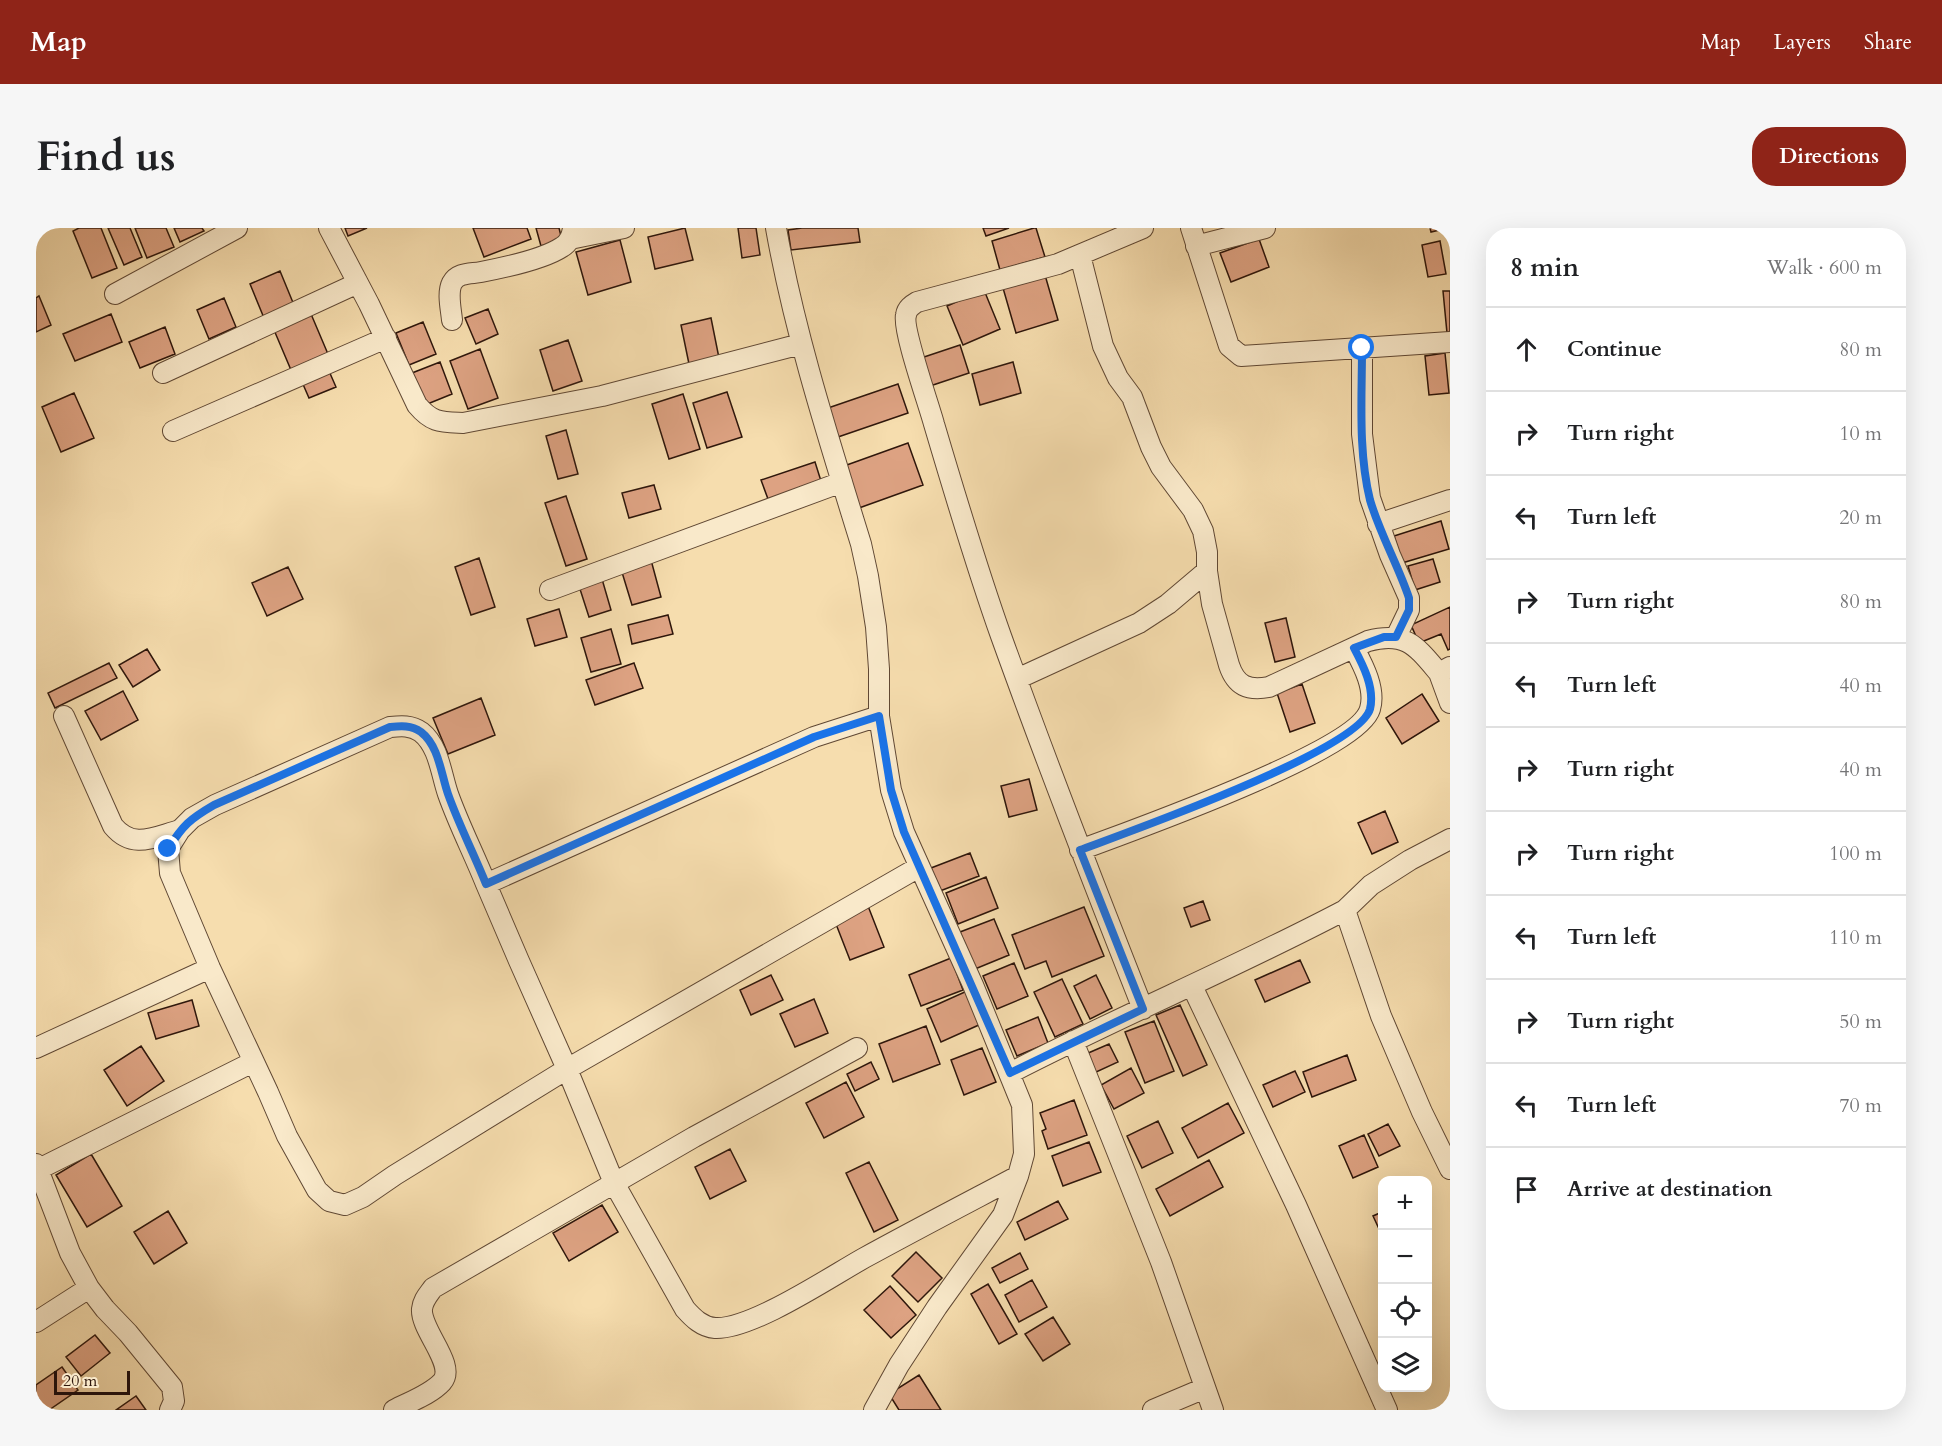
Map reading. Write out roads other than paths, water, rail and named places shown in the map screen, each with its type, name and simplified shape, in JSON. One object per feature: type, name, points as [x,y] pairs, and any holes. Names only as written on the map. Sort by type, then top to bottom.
[{"type":"street","points":[[115,294],[237,228]]},
{"type":"street","points":[[329,228],[386,338],[417,405],[426,416],[440,422],[464,423],[602,396],[801,344]]},
{"type":"street","points":[[452,320],[451,285],[456,277],[546,254],[562,247],[572,234],[624,228]]},
{"type":"street","points":[[776,228],[784,274],[801,344],[868,576],[878,648],[879,716],[891,790],[904,832],[1010,1073],[1022,1106],[1024,1154],[1003,1215],[937,1307],[899,1365],[874,1410]]},
{"type":"street","points":[[1143,228],[1058,264],[917,302],[910,306],[905,315],[910,343],[1000,635],[1080,850],[1143,1009]]},
{"type":"street","points":[[1266,228],[1194,237],[1228,346],[1235,353],[1249,357],[1450,342]]},
{"type":"street","points":[[1080,255],[1103,346],[1118,378],[1132,397],[1161,467],[1194,510],[1203,531],[1212,604],[1232,675],[1247,688],[1256,690],[1269,687],[1354,648],[1384,637],[1396,637],[1408,643],[1444,670],[1450,703]]},
{"type":"street","points":[[163,373],[358,283]]},
{"type":"street","points":[[174,431],[386,338]]},
{"type":"street","points":[[1362,348],[1363,444],[1370,498],[1378,524],[1409,598],[1409,610],[1396,637]]},
{"type":"street","points":[[550,590],[842,482]]},
{"type":"street","points":[[1378,524],[1450,500]]},
{"type":"street","points":[[1017,679],[1139,623],[1168,604],[1207,571]]},
{"type":"street","points":[[1080,850],[1265,778],[1345,735],[1370,710],[1371,696],[1365,668],[1354,648]]},
{"type":"street","points":[[64,716],[113,826],[122,836],[132,840],[145,840],[180,830]]},
{"type":"street","points":[[486,884],[814,737],[879,716]]},
{"type":"street","points":[[919,867],[567,1069],[363,1197],[345,1205],[328,1201],[317,1190],[286,1136],[170,873],[168,849],[180,830],[192,818],[214,805],[390,727],[408,726],[419,731],[428,740],[438,759],[448,794],[567,1069],[614,1183],[685,1309],[701,1324],[714,1328],[732,1326],[770,1311],[1018,1176]]},
{"type":"street","points":[[1010,1073],[1286,941],[1345,910],[1371,885],[1410,860],[1450,839]]},
{"type":"street","points":[[1345,910],[1381,1016],[1422,1112],[1450,1169]]},
{"type":"street","points":[[36,1048],[210,968]]},
{"type":"street","points":[[1192,986],[1291,1195],[1387,1410]]},
{"type":"street","points":[[1073,1041],[1161,1262],[1213,1410]]},
{"type":"street","points":[[394,1410],[433,1389],[446,1375],[445,1365],[424,1322],[422,1310],[425,1299],[433,1288],[694,1137],[857,1048]]},
{"type":"street","points":[[190,1410],[89,1288],[56,1221],[38,1167],[253,1062]]},
{"type":"street","points":[[36,1323],[89,1288]]},
{"type":"street","points":[[170,1410],[174,1401],[172,1387]]},
{"type":"street","points":[[1153,1410],[1205,1388]]}]
